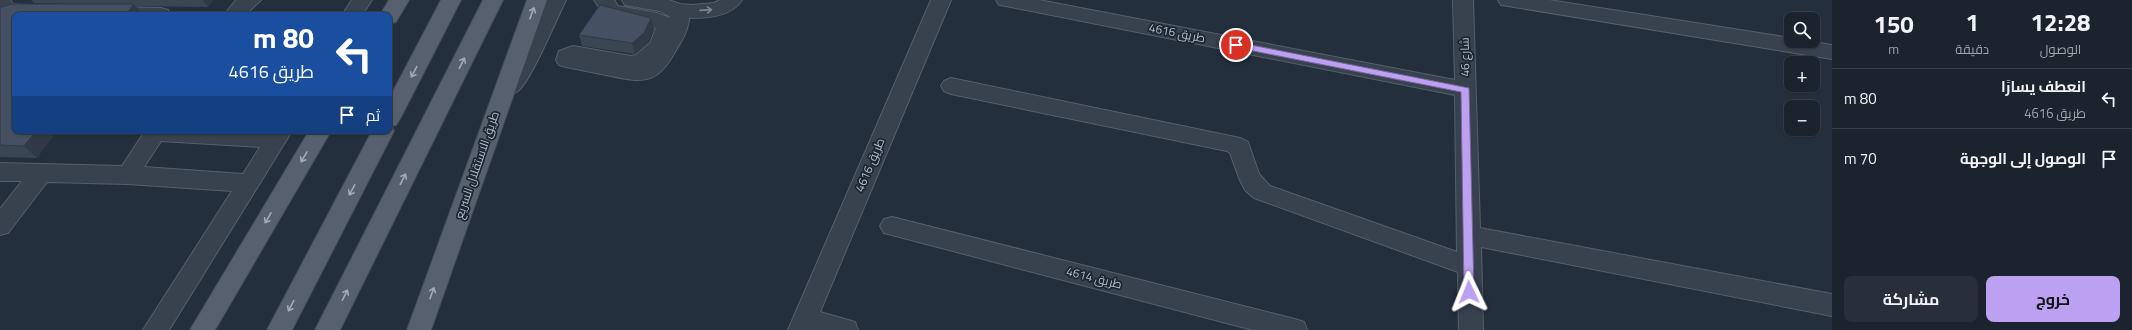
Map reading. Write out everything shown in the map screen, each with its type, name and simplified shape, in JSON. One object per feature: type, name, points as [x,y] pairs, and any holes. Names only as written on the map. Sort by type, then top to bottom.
[{"type":"main road","points":[[392,12],[399,0]]},
{"type":"main road","points":[[392,113],[451,0]]},
{"type":"main road","points":[[327,330],[493,0]]},
{"type":"main road","name":"طريق الاستقلال السريع","points":[[419,330],[537,0]]},
{"type":"main road","points":[[202,330],[318,134]]},
{"type":"main road","points":[[279,330],[381,134]]},
{"type":"street","points":[[0,0],[2,7],[11,11],[51,12]]},
{"type":"street","points":[[237,12],[244,4],[251,0]]},
{"type":"street","points":[[354,12],[362,0]]},
{"type":"street","points":[[502,96],[521,72],[556,0]]},
{"type":"street","points":[[604,0],[612,11],[657,20],[665,24],[666,30],[654,55],[640,62],[631,63],[573,53],[566,56],[566,60],[568,62],[634,74],[647,72],[655,68],[680,24],[681,17],[678,11],[672,7],[632,0]]},
{"type":"street","points":[[678,11],[716,9],[723,7],[732,0]]},
{"type":"street","name":"طريق 4616","points":[[802,324],[941,0]]},
{"type":"street","name":"طريق 4616","points":[[1006,0],[1466,90]]},
{"type":"street","name":"شارع 46","points":[[1463,0],[1469,236],[1468,266],[1471,330]]},
{"type":"street","points":[[1508,0],[1832,52]]},
{"type":"street","points":[[952,86],[1232,144],[1240,148],[1249,179],[1254,186],[1262,192],[1468,266]]},
{"type":"street","points":[[128,175],[155,134]]},
{"type":"street","points":[[155,330],[278,135],[237,134]]},
{"type":"street","points":[[0,172],[128,175],[249,183]]},
{"type":"street","points":[[0,226],[41,173]]},
{"type":"street","name":"طريق 4614","points":[[892,226],[1295,330]]},
{"type":"street","points":[[1469,236],[1832,305]]},
{"type":"street","points":[[802,324],[846,330]]},
{"type":"building","points":[[11,4],[134,4],[127,12],[12,12],[12,134],[34,134],[24,146],[0,145],[0,7]]},
{"type":"building","points":[[600,5],[651,18],[644,33],[632,43],[579,35]]},
{"type":"route","points":[[1236,45],[1466,90],[1469,292]]}]
